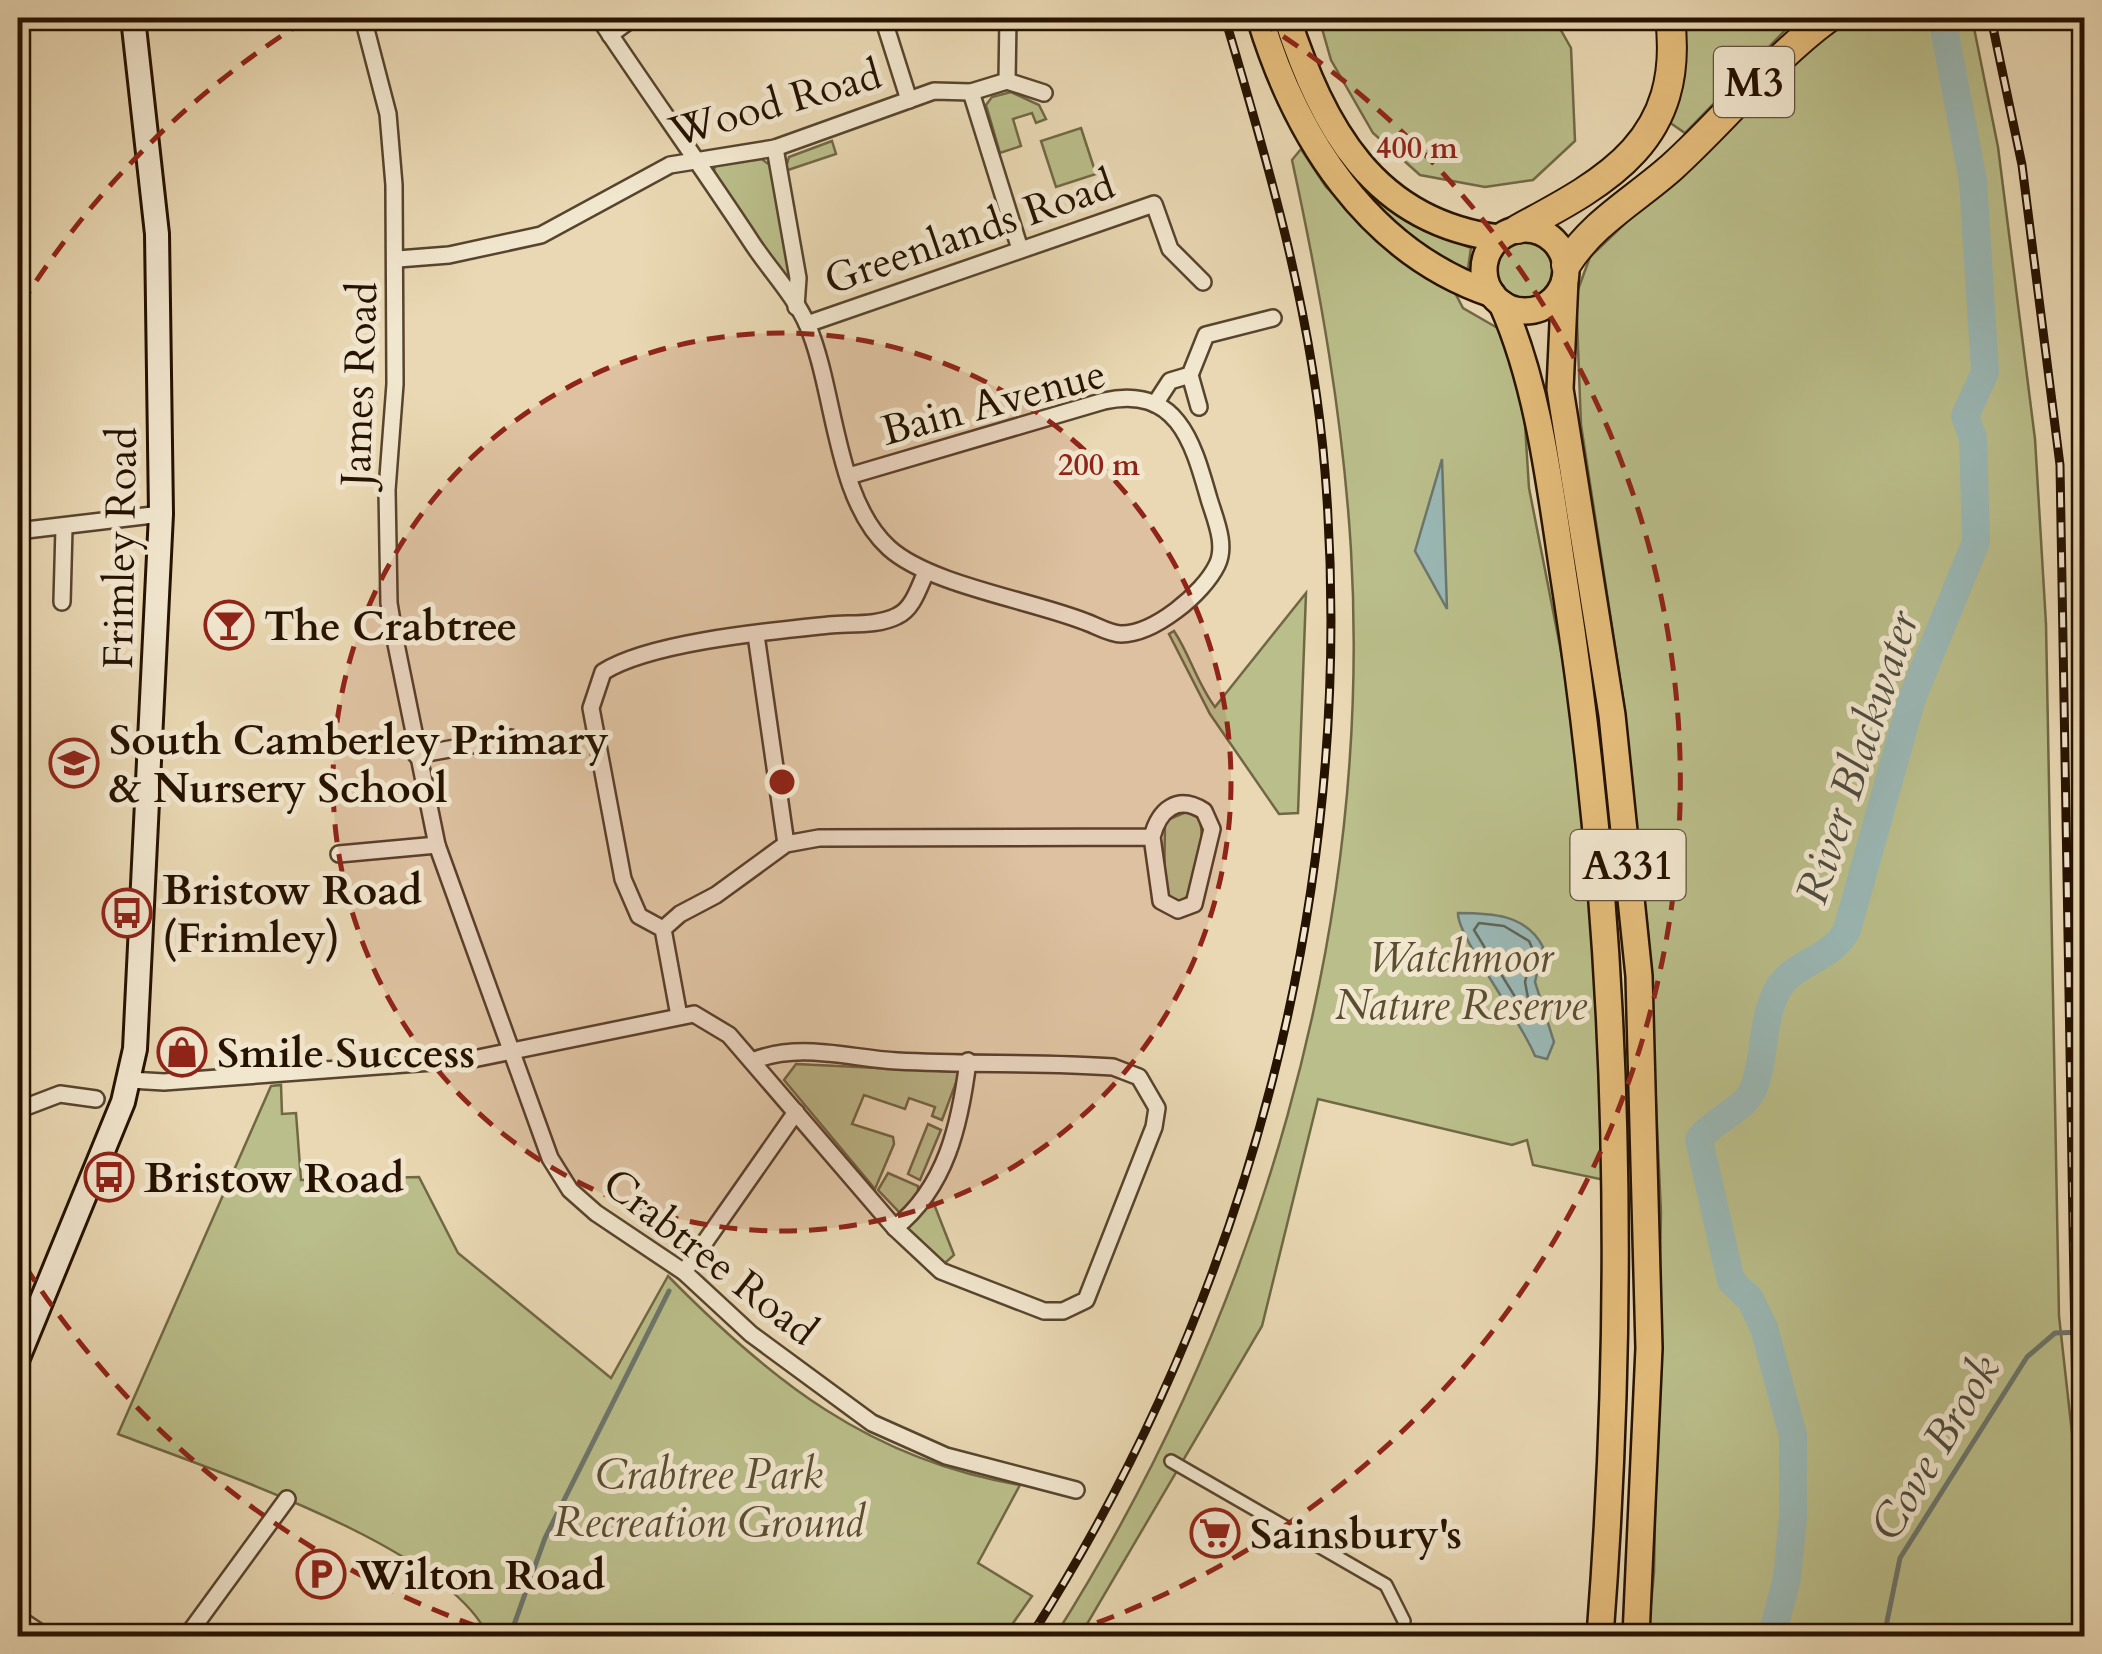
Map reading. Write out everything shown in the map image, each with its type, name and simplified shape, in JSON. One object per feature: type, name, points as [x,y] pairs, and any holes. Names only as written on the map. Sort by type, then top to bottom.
[{"type":"highway","name":"M3","points":[[1509,233],[1593,190],[1644,140],[1670,74],[1670,18]]},
{"type":"highway","name":"M3","points":[[1565,272],[1594,227],[1671,168],[1766,69],[1828,18]]},
{"type":"main road","name":"Frimley Road","points":[[18,1358],[130,1080],[136,1032],[160,514],[157,234],[133,18]]},
{"type":"main road","points":[[1260,18],[1287,98],[1344,188],[1424,259],[1468,286],[1522,311],[1544,306],[1565,272],[1549,237],[1463,232],[1424,216],[1372,178],[1327,120],[1287,18]]},
{"type":"main road","points":[[1497,299],[1484,264],[1509,233]]},
{"type":"main road","name":"A331","points":[[1565,272],[1560,389],[1612,715],[1639,976],[1650,1348],[1636,1636]]},
{"type":"main road","name":"A331","points":[[1497,299],[1525,369],[1563,575],[1607,936],[1618,1234],[1600,1636]]},
{"type":"street","name":"James Road","points":[[364,18],[388,114],[398,259],[387,490],[389,603],[416,755],[437,845],[512,1052]]},
{"type":"street","name":"Bain Avenue","points":[[599,18],[807,324],[849,476],[876,535],[900,557],[926,572],[1041,604],[1118,634],[1153,626],[1196,591],[1218,564],[1220,538],[1188,434],[1174,417],[1155,404],[1126,398],[1104,401],[849,476]]},
{"type":"street","points":[[610,35],[633,18]]},
{"type":"street","points":[[884,18],[910,100]]},
{"type":"street","points":[[1008,18],[1006,81],[1049,95]]},
{"type":"street","name":"Wood Road","points":[[398,259],[463,253],[541,235],[670,166],[696,158],[775,148],[934,91],[971,92],[1006,81]]},
{"type":"street","points":[[971,92],[1020,249]]},
{"type":"street","points":[[775,148],[798,278],[796,307]]},
{"type":"street","name":"Greenlands Road","points":[[1149,186],[1170,249],[1203,282]]},
{"type":"street","name":"Greenlands Road","points":[[807,324],[1154,204]]},
{"type":"street","name":"Bain Avenue","points":[[1155,404],[1170,381],[1190,375],[1206,336],[1272,318]]},
{"type":"street","points":[[1190,375],[1198,407]]},
{"type":"street","points":[[18,531],[160,514]]},
{"type":"street","points":[[62,602],[64,528]]},
{"type":"street","points":[[664,929],[638,916],[628,900],[592,708],[593,693],[603,672],[620,662],[756,635],[888,620],[908,609],[926,572]]},
{"type":"street","points":[[756,635],[786,844]]},
{"type":"street","points":[[416,755],[511,738]]},
{"type":"street","points":[[1186,803],[1204,811],[1212,829],[1194,904],[1178,910],[1161,901],[1152,837],[1156,822],[1172,805],[1186,803]]},
{"type":"street","points":[[664,929],[786,844],[819,838],[1152,837]]},
{"type":"street","points":[[339,854],[437,845]]},
{"type":"street","points":[[664,929],[679,1016]]},
{"type":"street","points":[[130,1080],[164,1082],[512,1052],[694,1014],[708,1019],[752,1061],[895,1228],[941,1271],[1044,1311],[1063,1312],[1086,1300],[1153,1131],[1157,1108],[1152,1092],[1140,1077],[1113,1067],[896,1060],[801,1050],[774,1052],[752,1061]]},
{"type":"street","name":"Crabtree Road","points":[[512,1052],[550,1158],[570,1190],[596,1213],[684,1272],[752,1334],[872,1422],[946,1456],[1076,1490]]},
{"type":"street","points":[[895,1228],[933,1191],[962,1113],[968,1062]]},
{"type":"street","points":[[18,1110],[60,1094],[96,1098]]},
{"type":"street","points":[[684,1272],[796,1112]]},
{"type":"street","points":[[1171,1461],[1386,1586],[1404,1621]]},
{"type":"street","points":[[187,1636],[287,1499]]},
{"type":"street","points":[[18,1618],[45,1636]]},
{"type":"green space","points":[[1319,18],[1554,18],[1571,48],[1575,141],[1533,180],[1485,187],[1420,175],[1373,133],[1331,60]]},
{"type":"green space","points":[[1681,18],[1797,18],[1685,133],[1669,122],[1684,74]]},
{"type":"green space","points":[[1856,18],[1972,18],[1998,147],[2035,439],[2046,624],[2059,1316],[2072,1433],[2074,1636],[1648,1636],[1654,1572],[1661,1212],[1648,933],[1623,698],[1581,425],[1576,295],[1590,257],[1806,50]]},
{"type":"green space","points":[[1011,92],[1039,105],[1046,119],[1036,123],[1032,113],[1013,119],[1021,146],[1000,153],[986,105],[992,97]]},
{"type":"green space","points":[[1081,128],[1096,174],[1056,187],[1041,141]]},
{"type":"green space","points":[[832,141],[836,154],[785,171],[789,157]]},
{"type":"green space","points":[[1331,141],[1394,204],[1429,228],[1471,248],[1467,275],[1386,220],[1352,183]]},
{"type":"green space","name":"Watchmoor Nature Reserve","points":[[1301,149],[1326,187],[1361,220],[1452,287],[1463,308],[1501,330],[1524,409],[1529,488],[1574,718],[1614,1182],[1533,1165],[1527,1140],[1512,1145],[1318,1099],[1262,1326],[1080,1636],[1055,1636],[1127,1513],[1190,1385],[1244,1252],[1287,1116],[1321,977],[1343,836],[1353,693],[1351,550],[1329,354],[1292,160]]},
{"type":"green space","points":[[759,157],[775,169],[791,279],[784,276],[714,173],[715,163]]},
{"type":"green space","points":[[1524,242],[1544,250],[1552,270],[1544,290],[1524,298],[1504,290],[1496,270],[1504,250]]},
{"type":"green space","points":[[1306,593],[1298,813],[1279,814],[1210,714],[1169,634],[1174,631],[1215,707]]},
{"type":"green space","points":[[1186,812],[1199,818],[1199,863],[1187,896],[1180,902],[1171,901],[1164,892],[1165,821]]},
{"type":"green space","points":[[796,1064],[960,1072],[942,1120],[932,1116],[935,1107],[909,1098],[905,1109],[864,1095],[852,1124],[893,1137],[894,1144],[875,1189],[784,1080]]},
{"type":"green space","name":"Crabtree Park Recreation Ground","points":[[281,1085],[282,1114],[296,1113],[301,1180],[419,1177],[458,1253],[611,1378],[668,1276],[785,1382],[870,1436],[917,1457],[1020,1485],[978,1563],[1032,1596],[1004,1636],[488,1636],[464,1603],[426,1572],[377,1542],[265,1490],[118,1434],[271,1086]]},
{"type":"green space","points":[[928,1124],[941,1130],[920,1180],[908,1174]]},
{"type":"green space","points":[[888,1173],[918,1186],[918,1194],[902,1215],[878,1190]]},
{"type":"green space","points":[[932,1199],[954,1255],[945,1263],[904,1225]]},
{"type":"water","points":[[1442,459],[1447,609],[1415,551]]},
{"type":"water","points":[[1458,913],[1495,915],[1517,922],[1536,936],[1543,947],[1535,982],[1554,1042],[1547,1059],[1535,1056],[1468,941]]},
{"type":"waterway","name":"River Blackwater","points":[[1772,1636],[1787,1578],[1793,1518],[1793,1435],[1764,1328],[1750,1299],[1731,1281],[1699,1140],[1750,1095],[1778,989],[1794,972],[1832,948],[1847,930],[1912,698],[1976,542],[1973,438],[1965,416],[1985,372],[1973,181],[1942,18]]},
{"type":"waterway","points":[[510,1636],[545,1538],[669,1291]]},
{"type":"waterway","name":"Cove Brook","points":[[1884,1636],[1900,1558],[2027,1357],[2055,1333],[2084,1332]]},
{"type":"railway","points":[[1031,1636],[1108,1504],[1174,1367],[1229,1224],[1273,1078],[1304,929],[1324,778],[1331,625],[1319,414],[1287,242],[1225,18]]},
{"type":"railway","points":[[1991,18],[2022,165],[2060,465],[2080,1636]]},
{"type":"place","name":"The Crabtree","points":[[229,625]]},
{"type":"place","name":"South Camberley Primary & Nursery School","points":[[74,763]]},
{"type":"place","name":"Bristow Road (Frimley)","points":[[127,913]]},
{"type":"place","name":"Smile Success","points":[[182,1052]]},
{"type":"place","name":"Bristow Road","points":[[109,1177]]},
{"type":"place","name":"Sainsbury's","points":[[1215,1533]]},
{"type":"place","name":"Wilton Road","points":[[321,1574]]}]
